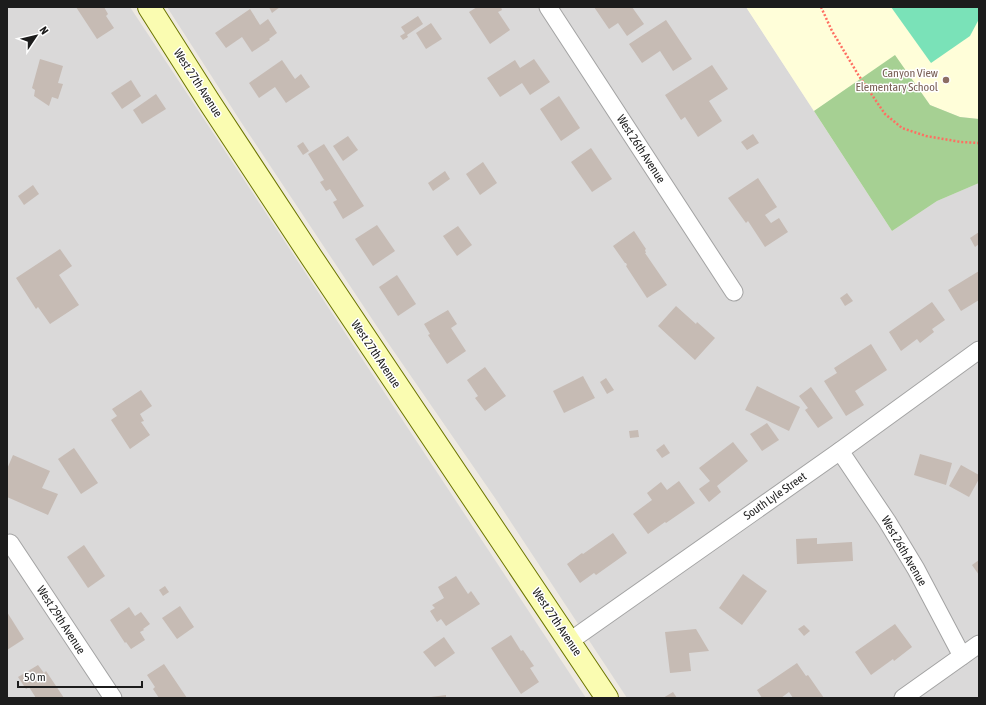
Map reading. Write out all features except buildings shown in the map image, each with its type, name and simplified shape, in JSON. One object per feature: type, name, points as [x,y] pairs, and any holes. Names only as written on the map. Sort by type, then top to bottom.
[{"type":"main road","name":"West 27th Avenue","points":[[149,7],[312,258],[607,698]]},
{"type":"street","name":"West 26th Avenue","points":[[548,7],[734,292]]},
{"type":"street","name":"South Lyle Street","points":[[570,641],[840,451],[979,350]]},
{"type":"street","name":"West 26th Avenue","points":[[840,451],[887,521],[916,569],[962,656]]},
{"type":"street","name":"West 29th Avenue","points":[[8,544],[113,698]]},
{"type":"street","points":[[903,698],[979,644]]},
{"type":"path","points":[[821,7],[832,31],[859,76],[885,114],[902,128],[926,136],[961,142],[979,143]]},
{"type":"shaded area","points":[[7,7],[130,7],[586,698],[7,698]]},
{"type":"shaded area","points":[[167,7],[746,7],[892,231],[937,201],[979,183],[979,698],[627,698],[495,498],[386,340],[241,122]]},
{"type":"shaded area","name":"Canyon View Elementary School","points":[[746,7],[979,7],[979,119],[960,117],[930,105],[895,56],[814,111]]},
{"type":"green space","points":[[891,7],[979,7],[979,19],[970,36],[931,63]]},
{"type":"green space","points":[[895,55],[930,105],[960,117],[979,119],[979,183],[937,201],[892,231],[814,111]]},
{"type":"place","name":"Canyon View Elementary School","points":[[946,80]]}]
